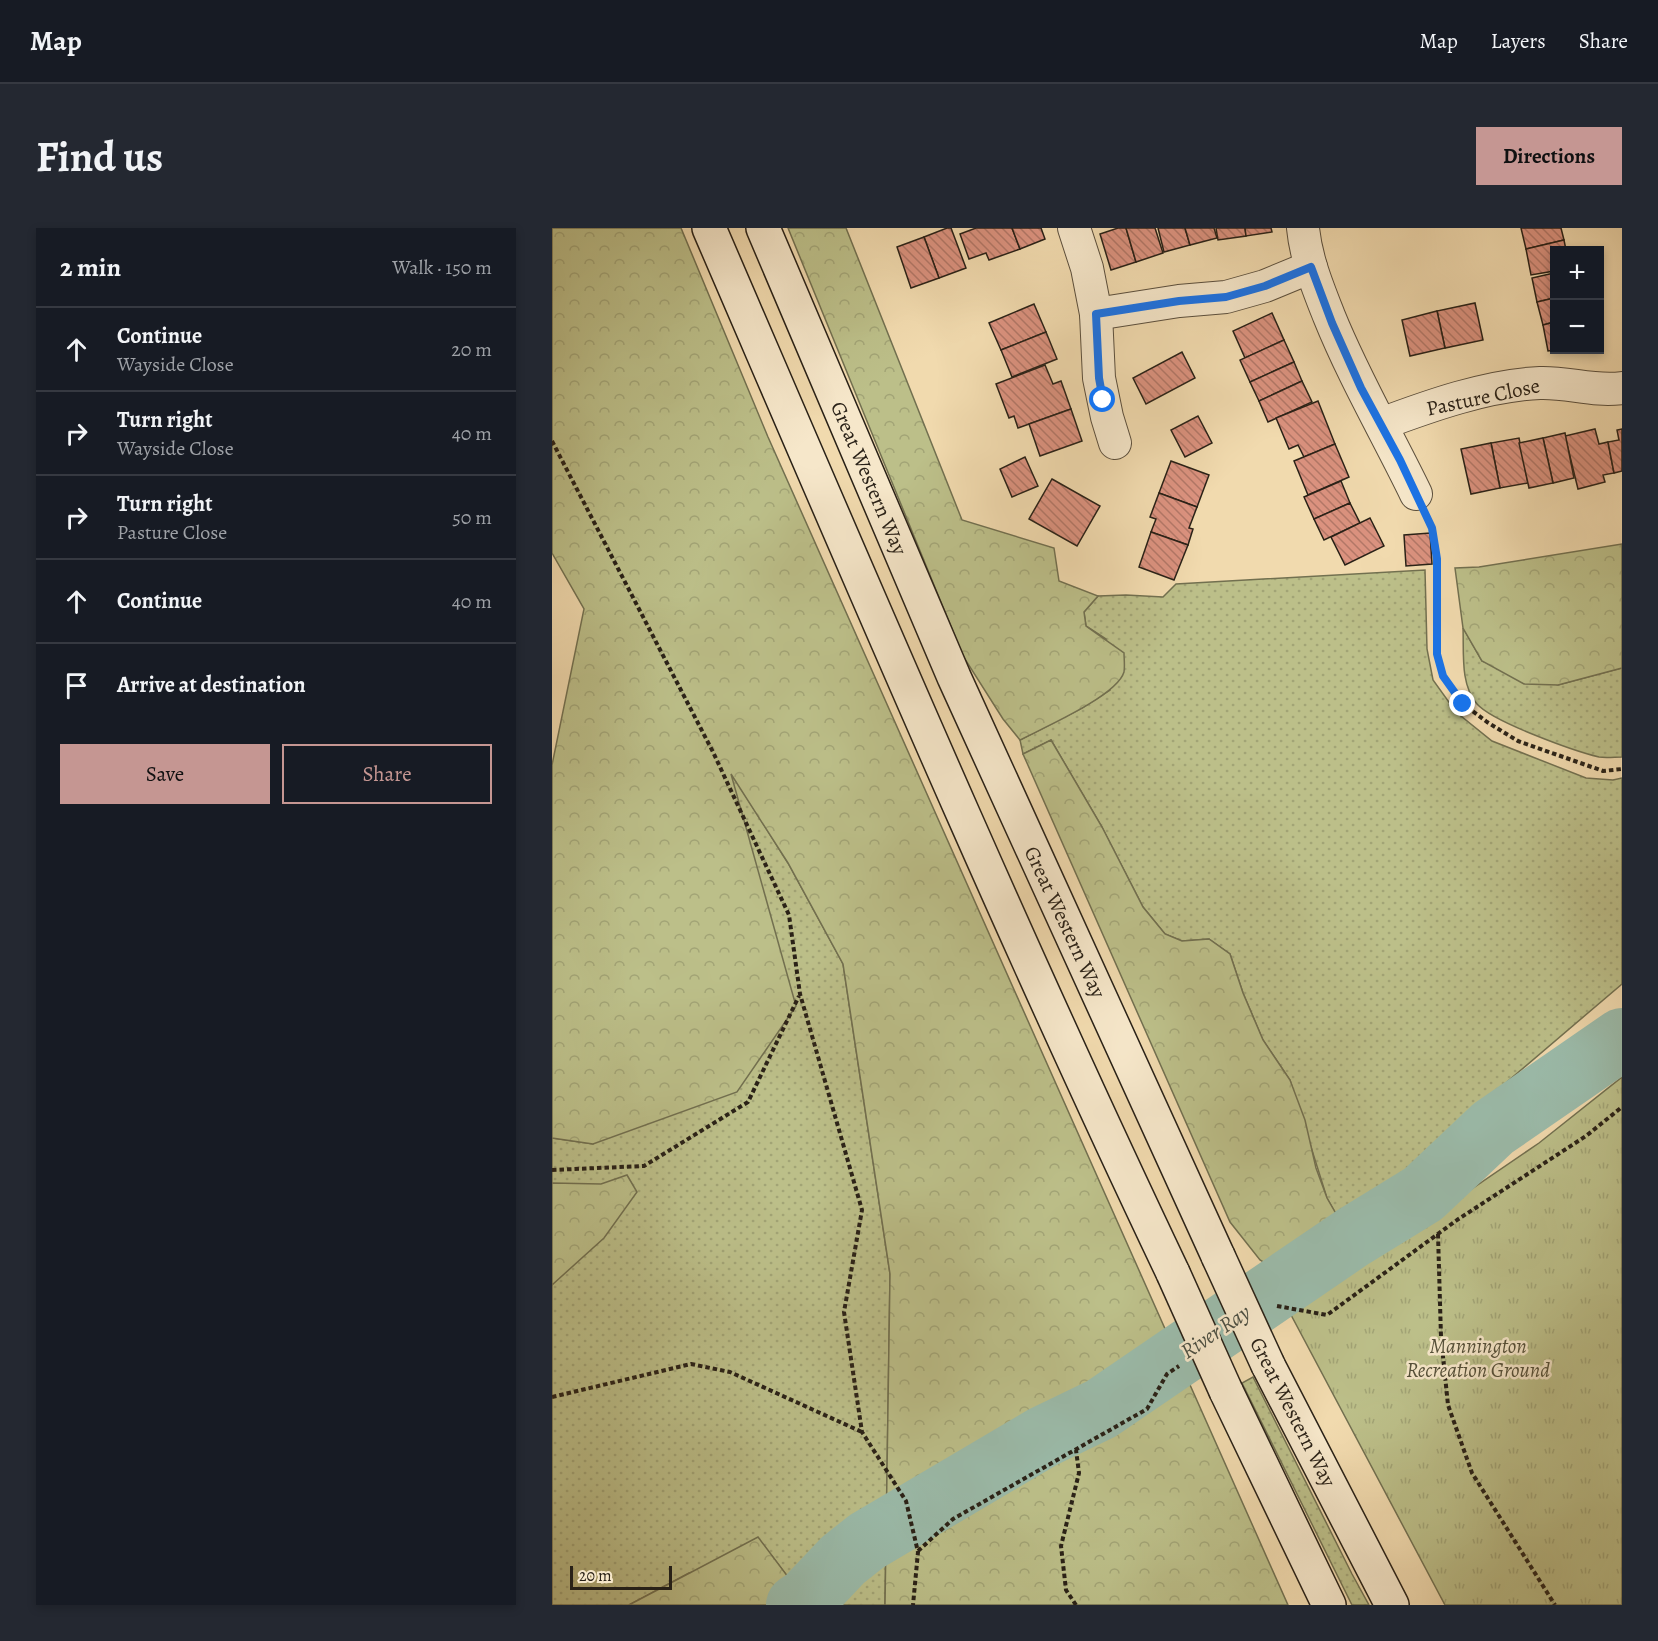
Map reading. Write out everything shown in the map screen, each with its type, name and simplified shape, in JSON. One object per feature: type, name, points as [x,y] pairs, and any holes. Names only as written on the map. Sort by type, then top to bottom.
[{"type":"main road","points":[[709,228],[993,882],[1226,1391],[1329,1605]]},
{"type":"main road","name":"Great Western Way","points":[[763,228],[954,677],[1218,1256],[1268,1365],[1392,1605]]},
{"type":"street","points":[[1074,228],[1087,267],[1096,314],[1099,378],[1115,443]]},
{"type":"street","points":[[1303,228],[1311,267],[1345,353],[1370,407],[1416,494]]},
{"type":"street","points":[[1096,314],[1179,301],[1226,297],[1265,286],[1311,267]]},
{"type":"street","name":"Pasture Close","points":[[1381,424],[1470,395],[1536,383],[1559,383],[1598,389],[1622,388]]},
{"type":"path","points":[[552,441],[713,752],[789,915],[800,994],[862,1210],[844,1312],[862,1432],[906,1502],[913,1529],[918,1552],[913,1605]]},
{"type":"path","points":[[1416,494],[1432,528],[1436,544],[1437,654],[1443,676],[1463,704],[1518,741],[1603,771],[1622,769]]},
{"type":"path","points":[[552,1170],[644,1166],[748,1102],[800,994]]},
{"type":"path","points":[[1275,1306],[1326,1315],[1438,1234],[1586,1136],[1622,1107]]},
{"type":"path","points":[[1438,1234],[1441,1337],[1448,1405],[1472,1473],[1555,1605]]},
{"type":"path","points":[[552,1398],[691,1364],[730,1372],[862,1432]]},
{"type":"path","points":[[918,1552],[953,1519],[1147,1409],[1167,1374]]},
{"type":"path","points":[[1076,1450],[1079,1473],[1061,1546],[1066,1590],[1076,1605]]},
{"type":"green space","points":[[552,228],[681,228],[768,437],[1288,1605],[885,1605],[890,1274],[843,964],[788,863],[731,774],[796,1006],[737,1092],[593,1144],[552,1138],[552,765],[584,609],[552,553]]},
{"type":"green space","points":[[788,228],[846,228],[962,520],[1054,548],[1059,581],[1098,596],[1084,612],[1086,626],[1124,653],[1124,672],[1108,691],[1094,701],[1020,740],[1003,719],[963,656]]},
{"type":"green space","points":[[1622,544],[1622,668],[1558,685],[1524,684],[1482,661],[1463,628],[1455,568],[1479,567]]},
{"type":"green space","points":[[1425,570],[1427,649],[1433,680],[1456,712],[1492,741],[1586,778],[1613,780],[1622,778],[1622,984],[1461,1121],[1343,1226],[1327,1198],[1290,1080],[1263,1040],[1243,993],[1230,954],[1209,939],[1182,941],[1165,934],[1143,907],[1102,827],[1051,740],[1023,754],[1020,740],[1082,708],[1110,690],[1106,639],[1086,626],[1084,612],[1098,596],[1163,597],[1176,584]]},
{"type":"green space","points":[[1463,628],[1482,661],[1558,685],[1622,668],[1622,757],[1599,757],[1572,749],[1499,719],[1477,704],[1465,678]]},
{"type":"green space","points":[[1051,740],[1102,827],[1143,907],[1165,934],[1182,941],[1209,939],[1230,954],[1243,993],[1263,1040],[1290,1080],[1305,1120],[1316,1168],[1327,1198],[1343,1226],[1278,1271],[1260,1260],[1230,1222],[1023,754]]},
{"type":"green space","points":[[730,771],[788,863],[843,964],[890,1274],[885,1605],[809,1605],[772,1556],[689,1573],[629,1605],[552,1605],[552,1138],[593,1144]]},
{"type":"green space","name":"Mannington Recreation Ground","points":[[1622,1077],[1622,1605],[1445,1605],[1290,1313],[1539,1143]]},
{"type":"green space","points":[[627,1175],[637,1192],[604,1238],[552,1285],[552,1183],[601,1184]]},
{"type":"green space","points":[[1253,1377],[1369,1605],[1352,1605],[1242,1383]]},
{"type":"green space","points":[[758,1537],[809,1605],[629,1605]]},
{"type":"building","points":[[951,228],[966,268],[939,278],[924,237]]},
{"type":"building","points":[[976,228],[1012,228],[1020,249],[989,260],[986,253],[969,259],[960,234]]},
{"type":"building","points":[[1012,228],[1041,228],[1045,239],[1020,249]]},
{"type":"building","points":[[1126,228],[1136,262],[1111,270],[1100,234]]},
{"type":"building","points":[[1126,228],[1155,228],[1163,253],[1136,262]]},
{"type":"building","points":[[1158,228],[1185,228],[1190,245],[1164,252]]},
{"type":"building","points":[[1185,228],[1214,228],[1217,238],[1190,245]]},
{"type":"building","points":[[1216,228],[1245,228],[1246,236],[1218,240]]},
{"type":"building","points":[[1245,228],[1271,228],[1272,232],[1246,236]]},
{"type":"building","points":[[1521,228],[1561,228],[1564,240],[1526,249]]},
{"type":"building","points":[[924,237],[939,278],[911,288],[897,247]]},
{"type":"building","points":[[1564,240],[1565,246],[1550,246],[1550,272],[1531,275],[1526,249]]},
{"type":"building","points":[[1550,274],[1550,299],[1537,302],[1532,278]]},
{"type":"building","points":[[1550,299],[1550,323],[1543,325],[1537,302]]},
{"type":"building","points":[[1475,303],[1483,340],[1445,348],[1437,311]]},
{"type":"building","points":[[1034,304],[1046,332],[1001,350],[989,323]]},
{"type":"building","points":[[1437,311],[1445,348],[1410,356],[1402,320]]},
{"type":"building","points":[[1272,313],[1284,340],[1245,358],[1233,331]]},
{"type":"building","points":[[1550,323],[1550,351],[1548,351],[1543,325]]},
{"type":"building","points":[[1046,332],[1057,359],[1012,377],[1001,350]]},
{"type":"building","points":[[1284,340],[1294,362],[1250,382],[1240,360]]},
{"type":"building","points":[[1182,352],[1195,378],[1146,404],[1133,378]]},
{"type":"building","points":[[1294,362],[1302,381],[1259,401],[1250,382]]},
{"type":"building","points":[[1045,365],[1053,384],[1061,381],[1071,409],[1018,428],[1014,416],[1009,418],[996,384]]},
{"type":"building","points":[[1302,381],[1312,402],[1268,422],[1259,401]]},
{"type":"building","points":[[1318,401],[1335,444],[1304,457],[1298,445],[1289,449],[1276,418]]},
{"type":"building","points":[[1071,409],[1082,441],[1040,456],[1029,424]]},
{"type":"building","points":[[1198,416],[1212,443],[1185,457],[1171,430]]},
{"type":"building","points":[[1595,429],[1599,444],[1608,442],[1614,473],[1603,475],[1605,482],[1578,489],[1565,436]]},
{"type":"building","points":[[1622,429],[1622,471],[1614,473],[1608,442],[1619,440],[1617,430]]},
{"type":"building","points":[[1565,433],[1574,478],[1553,483],[1543,438]]},
{"type":"building","points":[[1519,438],[1528,483],[1500,488],[1491,443]]},
{"type":"building","points":[[1543,438],[1553,483],[1529,488],[1519,443]]},
{"type":"building","points":[[1491,443],[1500,488],[1471,494],[1461,449]]},
{"type":"building","points":[[1335,444],[1349,477],[1308,495],[1294,461]]},
{"type":"building","points":[[1025,457],[1038,486],[1012,497],[1000,469]]},
{"type":"building","points":[[1171,461],[1209,475],[1197,507],[1159,493]]},
{"type":"building","points":[[1052,479],[1100,506],[1077,546],[1029,519]]},
{"type":"building","points":[[1341,481],[1350,503],[1314,519],[1304,497]]},
{"type":"building","points":[[1159,493],[1197,507],[1189,528],[1193,529],[1188,545],[1151,532],[1156,519],[1150,517]]},
{"type":"building","points":[[1350,503],[1360,523],[1324,540],[1314,519]]},
{"type":"building","points":[[1370,518],[1384,546],[1345,565],[1331,537]]},
{"type":"building","points":[[1151,532],[1188,545],[1174,580],[1139,567]]},
{"type":"building","points":[[1430,533],[1432,564],[1406,566],[1404,535]]},
{"type":"waterway","name":"River Ray","points":[[797,1605],[806,1599],[843,1560],[867,1541],[1043,1437],[1101,1409],[1353,1237],[1423,1194],[1493,1128],[1622,1039]]},
{"type":"route","points":[[1103,400],[1099,378],[1096,314],[1245,293],[1311,267],[1332,323],[1361,388],[1400,460],[1432,528],[1437,559],[1437,654],[1443,676],[1463,704]]}]
